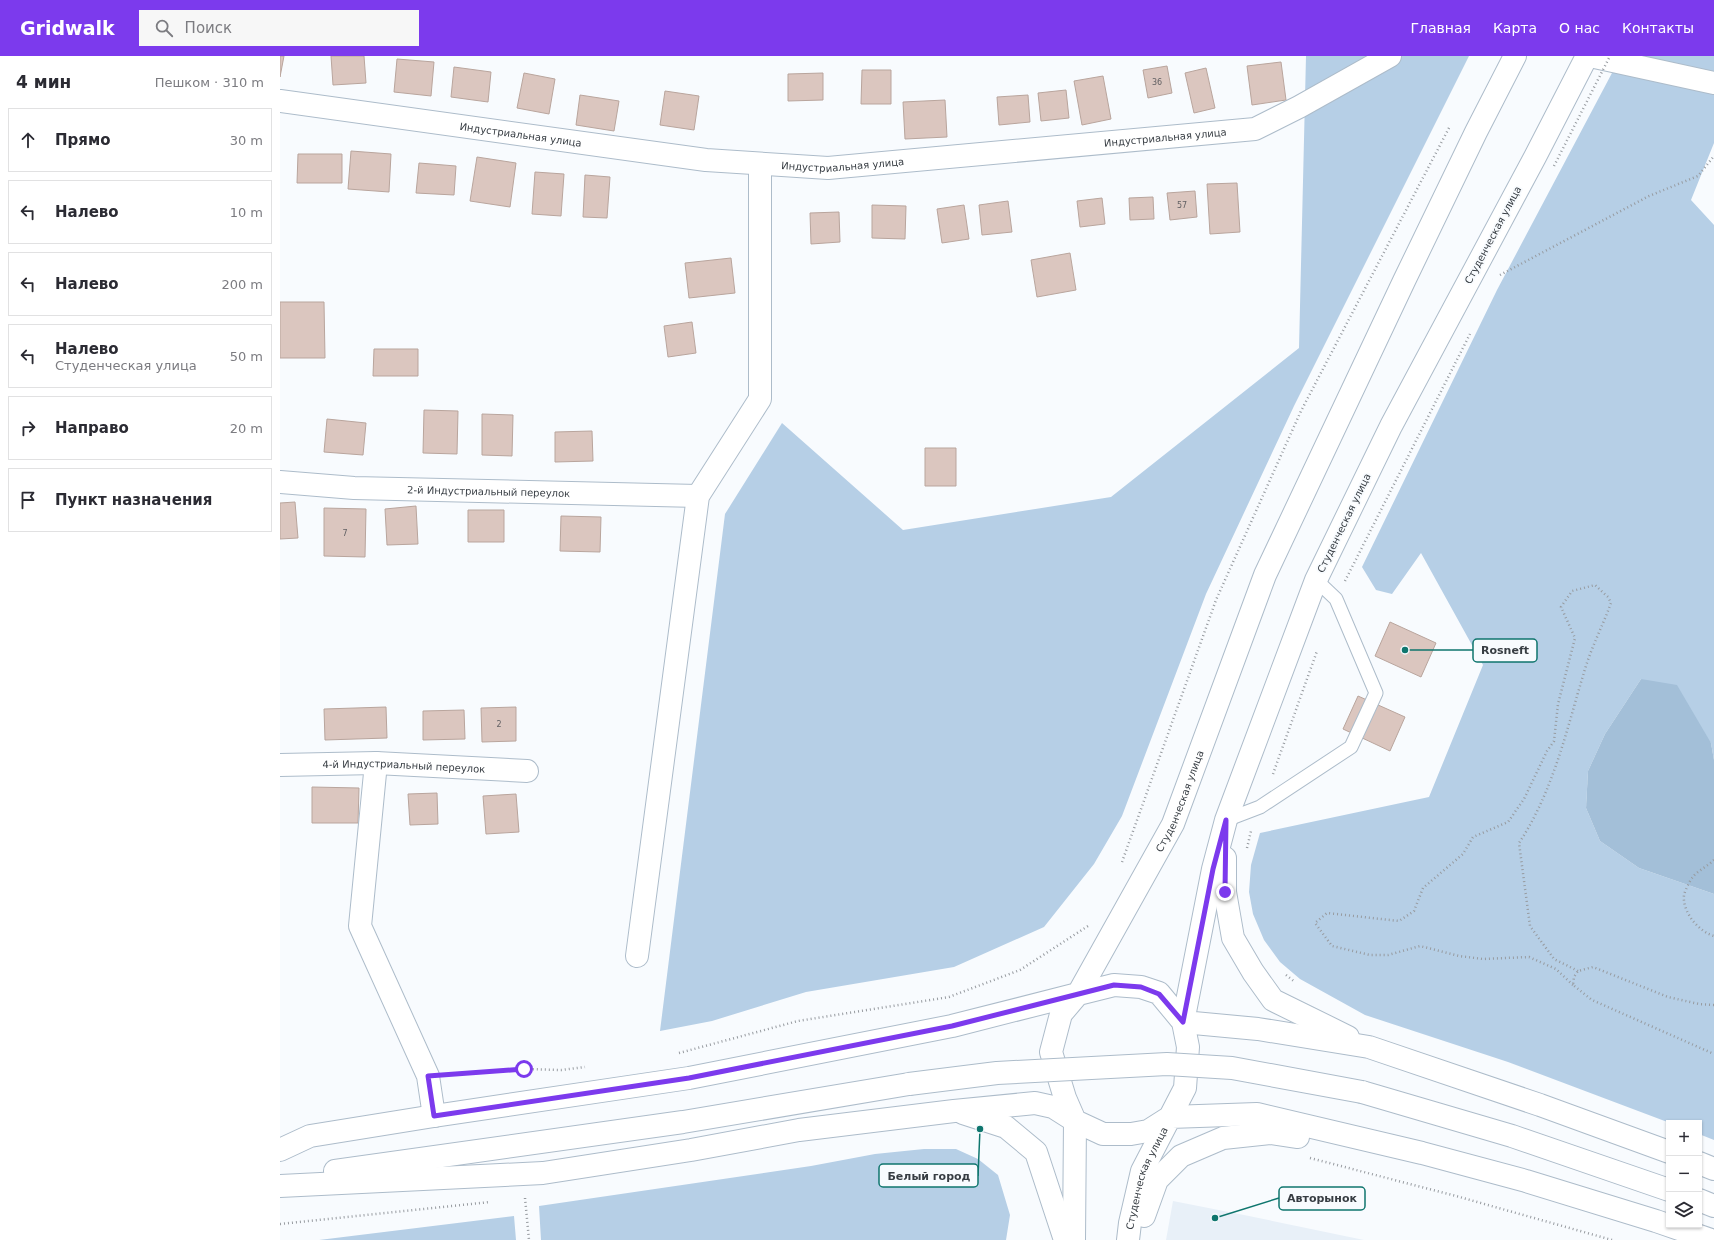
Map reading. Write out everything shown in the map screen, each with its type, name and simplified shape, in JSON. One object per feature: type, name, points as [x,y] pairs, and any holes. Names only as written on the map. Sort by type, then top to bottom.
[{"type":"main road","name":"Индустриальная улица","points":[[280,101],[706,160],[828,168],[1255,129],[1299,108],[1390,56]]},
{"type":"main road","name":"Студенческая улица","points":[[1075,1121],[1065,1098],[1051,1052],[1061,1014],[1078,994],[1173,824],[1265,575],[1476,132],[1516,56]]},
{"type":"main road","name":"Студенческая улица","points":[[1128,1240],[1130,1223],[1142,1171],[1185,1088],[1188,1047],[1183,1022],[1213,869],[1226,820],[1316,580],[1391,426],[1545,161],[1587,56]]},
{"type":"main road","points":[[1590,56],[1714,83]]},
{"type":"main road","points":[[637,956],[698,496],[760,400],[760,164]]},
{"type":"main road","name":"2-й Индустриальный переулок","points":[[280,482],[354,488],[698,496]]},
{"type":"main road","points":[[376,763],[360,926],[428,1076],[434,1116]]},
{"type":"main road","name":"4-й Индустриальный переулок","points":[[280,765],[376,763],[527,771]]},
{"type":"main road","points":[[1226,820],[1225,892],[1234,938],[1253,972],[1273,1000],[1369,1047],[1540,1105],[1666,1151]]},
{"type":"main road","points":[[280,1150],[310,1136],[689,1078],[952,1026],[1114,985],[1141,987],[1159,994],[1183,1022],[1258,1029],[1369,1047]]},
{"type":"main road","points":[[280,1178],[683,1122],[909,1084],[997,1072],[1167,1064],[1232,1068],[1362,1092],[1512,1136],[1666,1189]]},
{"type":"main road","points":[[280,1186],[543,1173],[691,1150],[799,1130],[954,1111],[1036,1103],[1054,1107],[1075,1121],[1103,1134],[1131,1134],[1148,1132],[1170,1117],[1257,1114],[1422,1153],[1526,1181],[1656,1220],[1711,1240]]},
{"type":"main road","points":[[954,1111],[1006,1127],[1036,1152],[1065,1240]]},
{"type":"main road","points":[[1074,1240],[1075,1121]]},
{"type":"main road","points":[[1136,1240],[1157,1180],[1181,1156],[1223,1138],[1270,1133],[1422,1153]]},
{"type":"main road","points":[[1702,1164],[1714,1169]]},
{"type":"main road","points":[[1702,1201],[1714,1206]]},
{"type":"lane","points":[[1226,820],[1260,807],[1351,747],[1376,693],[1336,599],[1316,580]]},
{"type":"path","points":[[1551,172],[1545,161],[1610,56]]},
{"type":"path","points":[[1120,868],[1216,600],[1301,411],[1452,122]]},
{"type":"path","points":[[1500,275],[1649,196],[1698,176],[1714,156]]},
{"type":"path","points":[[1496,282],[1503,268]]},
{"type":"path","points":[[1336,599],[1471,331]]},
{"type":"path","points":[[1578,971],[1554,959],[1530,926],[1519,843],[1532,822],[1555,772],[1586,668],[1611,603],[1608,597],[1595,585],[1572,591],[1561,607],[1575,638],[1558,704],[1554,741],[1547,751],[1524,799],[1508,822],[1473,837],[1463,854],[1423,888],[1414,911],[1399,921],[1327,913],[1315,923],[1332,946],[1370,955],[1388,955],[1420,946],[1459,956],[1483,959],[1529,956],[1556,969],[1592,1000],[1714,1054]]},
{"type":"path","points":[[1246,854],[1248,840],[1320,644]]},
{"type":"path","points":[[1714,860],[1692,877],[1684,895],[1686,910],[1707,934],[1714,936]]},
{"type":"path","points":[[673,1055],[798,1021],[950,997],[1020,970],[1089,925]]},
{"type":"path","points":[[1573,985],[1574,977],[1578,971],[1593,967],[1668,997],[1699,1004],[1714,1005]]},
{"type":"path","points":[[1281,971],[1298,985]]},
{"type":"path","points":[[428,1076],[524,1069],[561,1070],[591,1066]]},
{"type":"path","points":[[1305,1157],[1456,1196],[1612,1240]]},
{"type":"path","points":[[518,1199],[533,1197]]},
{"type":"path","points":[[525,1198],[529,1240]]},
{"type":"path","points":[[280,1224],[495,1201]]},
{"type":"shaded area","points":[[1306,56],[1469,56],[1294,406],[1206,594],[1122,816],[1094,864],[1044,927],[954,967],[806,992],[712,1021],[660,1031],[725,514],[782,423],[903,530],[1111,497],[1299,348]]},
{"type":"shaded area","points":[[1621,56],[1714,56],[1714,143],[1691,200],[1714,225],[1714,760],[1711,743],[1641,679],[1605,734],[1588,771],[1586,808],[1600,841],[1639,868],[1714,894],[1714,1140],[1702,1135],[1702,1120],[1666,1120],[1666,1121],[1508,1062],[1365,1015],[1300,979],[1280,962],[1264,940],[1253,914],[1249,892],[1251,865],[1260,833],[1429,797],[1483,665],[1421,553],[1392,594],[1376,590],[1362,567],[1497,290]]},
{"type":"shaded area","points":[[1641,679],[1677,685],[1711,743],[1714,760],[1714,894],[1639,868],[1600,841],[1586,808],[1588,771],[1605,734]]},
{"type":"shaded area","points":[[924,1149],[956,1149],[978,1159],[998,1175],[1010,1215],[1006,1240],[541,1240],[539,1206],[811,1166],[875,1154]]},
{"type":"shaded area","points":[[1173,1201],[1249,1216],[1364,1240],[1166,1240]]},
{"type":"shaded area","points":[[514,1216],[516,1240],[319,1240]]},
{"type":"building","points":[[280,56],[284,56],[280,77]]},
{"type":"building","points":[[331,56],[364,56],[366,83],[333,85]]},
{"type":"building","points":[[397,59],[434,62],[431,96],[394,92]]},
{"type":"building","points":[[1281,62],[1286,100],[1252,105],[1247,66]]},
{"type":"building","points":[[1167,66],[1172,93],[1148,98],[1143,70]]},
{"type":"building","points":[[454,67],[491,72],[488,102],[451,97]]},
{"type":"building","points":[[1206,68],[1215,108],[1194,113],[1185,73]]},
{"type":"building","points":[[862,70],[891,70],[891,104],[861,104]]},
{"type":"building","points":[[524,73],[555,79],[549,114],[517,108]]},
{"type":"building","points":[[823,73],[823,100],[788,101],[788,74]]},
{"type":"building","points":[[1103,76],[1111,119],[1082,125],[1074,81]]},
{"type":"building","points":[[1066,90],[1069,118],[1041,121],[1038,93]]},
{"type":"building","points":[[665,91],[699,96],[694,130],[660,125]]},
{"type":"building","points":[[580,95],[619,101],[614,131],[576,125]]},
{"type":"building","points":[[1028,95],[1030,122],[999,125],[997,97]]},
{"type":"building","points":[[945,100],[947,137],[905,139],[903,102]]},
{"type":"building","points":[[351,151],[391,154],[389,192],[348,189]]},
{"type":"building","points":[[298,154],[342,154],[342,183],[297,183]]},
{"type":"building","points":[[477,157],[516,163],[510,207],[470,201]]},
{"type":"building","points":[[419,163],[456,166],[454,195],[416,193]]},
{"type":"building","points":[[535,172],[564,174],[561,216],[532,214]]},
{"type":"building","points":[[585,175],[610,177],[607,218],[583,217]]},
{"type":"building","points":[[1237,183],[1240,232],[1210,234],[1207,184]]},
{"type":"building","points":[[1195,191],[1197,217],[1170,220],[1167,193]]},
{"type":"building","points":[[1153,197],[1154,219],[1130,220],[1129,198]]},
{"type":"building","points":[[1102,198],[1105,224],[1080,227],[1077,201]]},
{"type":"building","points":[[1008,201],[1012,232],[982,235],[979,205]]},
{"type":"building","points":[[872,205],[906,206],[905,239],[872,238]]},
{"type":"building","points":[[964,205],[969,239],[942,243],[937,209]]},
{"type":"building","points":[[839,212],[840,242],[811,244],[810,213]]},
{"type":"building","points":[[1070,253],[1076,290],[1037,297],[1031,260]]},
{"type":"building","points":[[731,258],[735,293],[689,298],[685,263]]},
{"type":"building","points":[[280,302],[324,302],[325,358],[280,358]]},
{"type":"building","points":[[692,322],[696,353],[668,357],[664,326]]},
{"type":"building","points":[[374,349],[418,349],[418,376],[373,376]]},
{"type":"building","points":[[424,410],[458,411],[457,454],[423,453]]},
{"type":"building","points":[[482,414],[513,415],[512,456],[482,455]]},
{"type":"building","points":[[327,419],[366,423],[363,455],[324,452]]},
{"type":"building","points":[[592,431],[593,461],[555,462],[555,432]]},
{"type":"building","points":[[925,448],[956,448],[956,486],[925,486]]},
{"type":"building","points":[[295,502],[298,538],[280,539],[280,503]]},
{"type":"building","points":[[416,506],[418,544],[387,545],[385,509]]},
{"type":"building","points":[[324,508],[366,509],[365,557],[324,556]]},
{"type":"building","points":[[468,510],[504,510],[504,542],[468,542]]},
{"type":"building","points":[[561,516],[601,517],[600,552],[560,551]]},
{"type":"building","points":[[1390,622],[1436,643],[1421,677],[1375,656]]},
{"type":"building","points":[[1358,696],[1405,717],[1390,751],[1343,729]]},
{"type":"building","points":[[386,707],[387,738],[325,740],[324,709]]},
{"type":"building","points":[[516,707],[516,741],[482,742],[481,708]]},
{"type":"building","points":[[464,710],[465,739],[423,740],[423,711]]},
{"type":"building","points":[[312,787],[359,788],[358,823],[312,823]]},
{"type":"building","points":[[437,793],[438,824],[410,825],[408,794]]},
{"type":"building","points":[[516,794],[519,832],[486,834],[483,796]]},
{"type":"place","name":"Rosneft","points":[[1405,650]]},
{"type":"place","name":"Белый город","points":[[980,1129]]},
{"type":"place","name":"Авторынок","points":[[1215,1218]]},
{"type":"route","points":[[524,1069],[428,1076],[434,1116],[689,1078],[952,1026],[1114,985],[1141,987],[1159,994],[1183,1022],[1213,869],[1226,820],[1225,892]]}]
